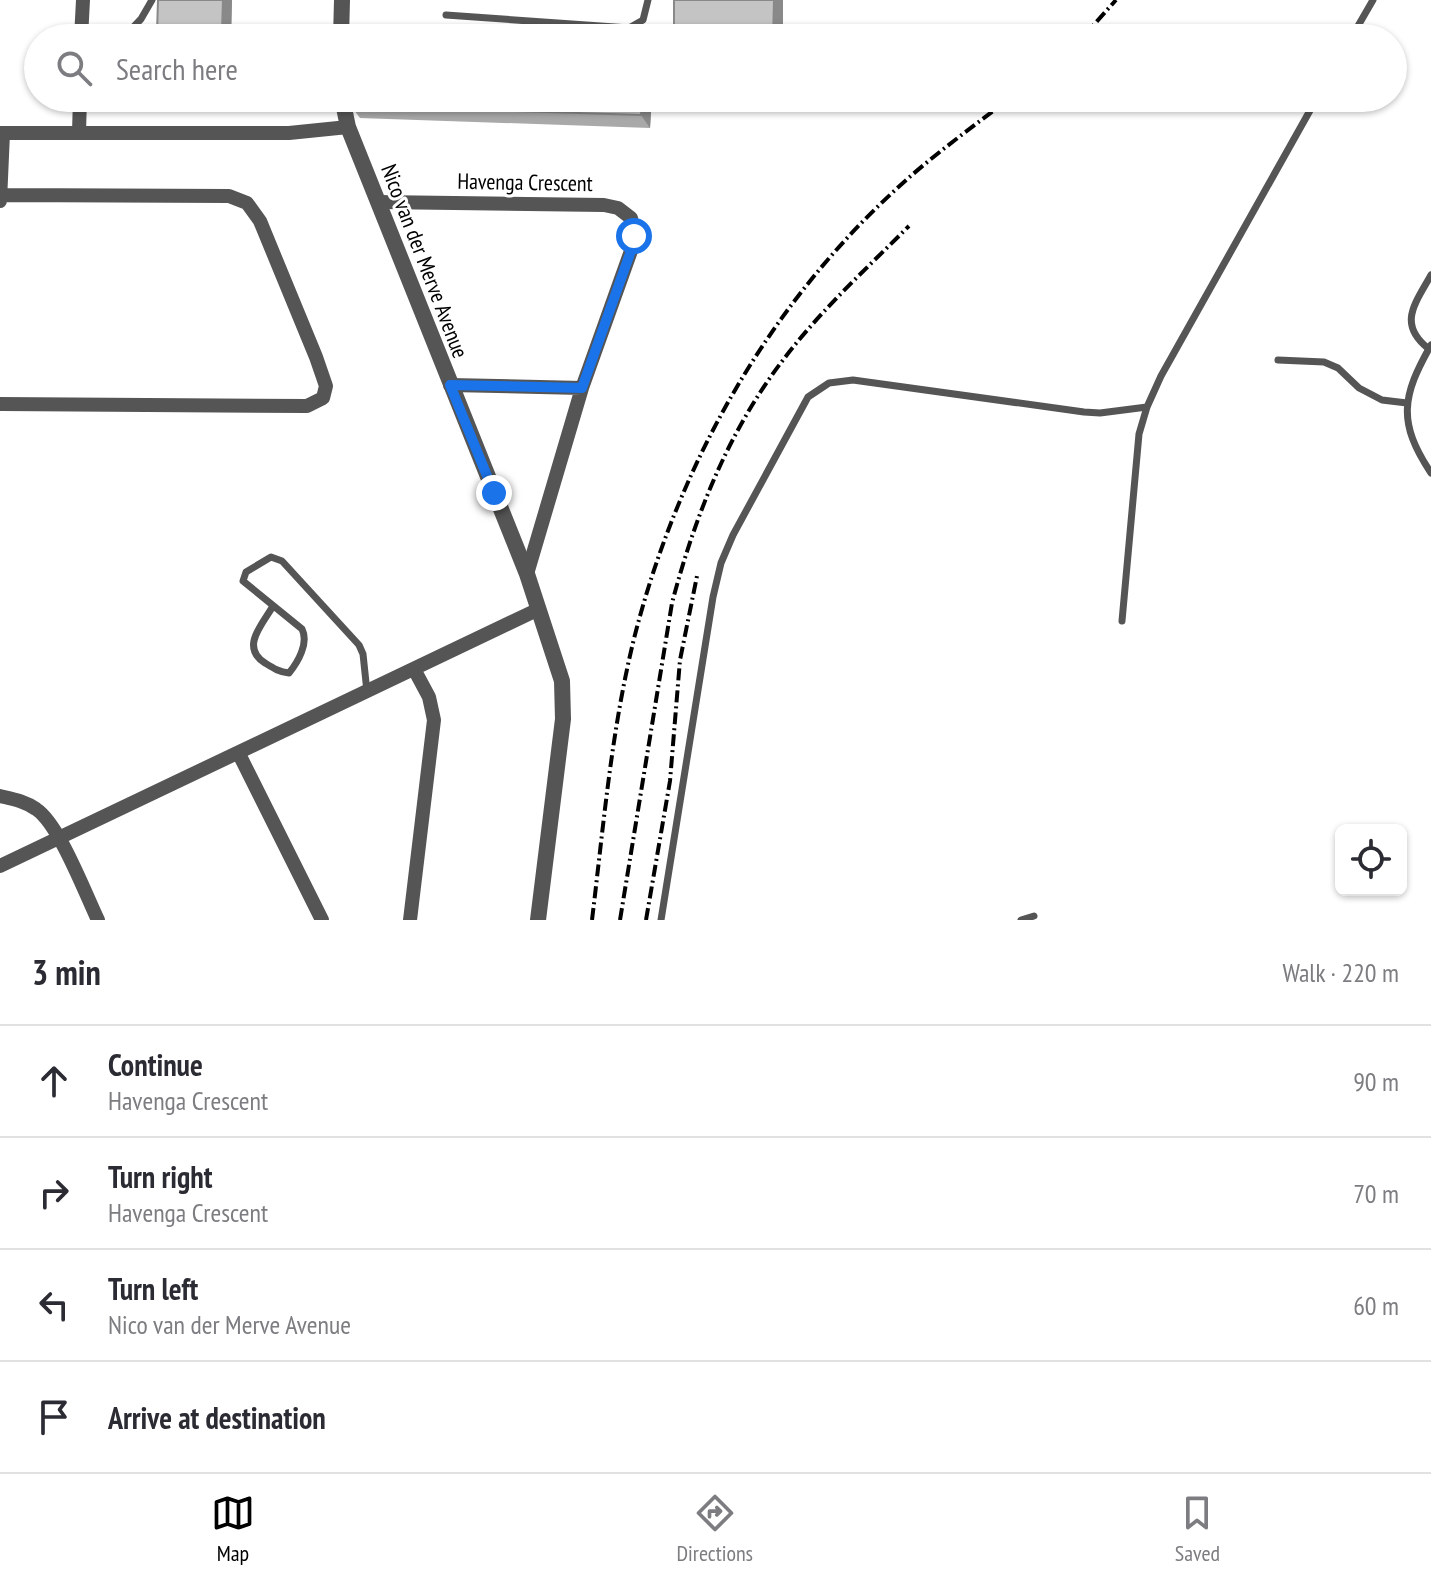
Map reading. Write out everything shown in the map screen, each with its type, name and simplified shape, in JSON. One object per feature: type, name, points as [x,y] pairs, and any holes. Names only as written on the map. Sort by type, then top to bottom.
[{"type":"street","points":[[82,24],[83,0]]},
{"type":"street","points":[[341,24],[342,0]]},
{"type":"street","points":[[79,132],[80,112]]},
{"type":"street","name":"Nico van der Merve Avenue","points":[[345,112],[348,127],[527,574],[558,667],[564,699],[538,920]]},
{"type":"street","points":[[0,201],[2,133],[289,133],[348,127]]},
{"type":"street","points":[[0,195],[175,194],[241,199],[254,209],[260,221],[326,386],[323,398],[307,406],[0,404]]},
{"type":"street","name":"Havenga Crescent","points":[[379,202],[612,206],[625,212],[633,225],[633,242],[582,388],[527,574]]},
{"type":"street","points":[[450,385],[582,388]]},
{"type":"street","points":[[0,866],[539,609]]},
{"type":"street","points":[[410,920],[434,720],[429,697],[414,669]]},
{"type":"street","points":[[239,754],[322,920]]},
{"type":"street","points":[[0,796],[39,810],[59,839],[98,920]]},
{"type":"lane","points":[[136,24],[152,0]]},
{"type":"lane","points":[[636,24],[643,20],[648,0]]},
{"type":"lane","points":[[1359,24],[1373,0]]},
{"type":"lane","points":[[446,15],[573,24]]},
{"type":"lane","points":[[1122,621],[1139,434],[1147,407],[1161,376],[1309,112]]},
{"type":"lane","points":[[1431,275],[1412,310],[1411,319],[1414,337],[1430,347],[1413,377],[1407,403],[1409,431],[1431,473]]},
{"type":"lane","points":[[1278,360],[1324,362],[1338,368],[1359,388],[1382,400],[1407,403]]},
{"type":"lane","points":[[661,920],[721,563],[800,407],[808,397],[829,383],[853,380],[1084,412],[1147,407]]},
{"type":"lane","points":[[273,606],[252,647],[259,659],[277,671],[289,673],[306,641],[305,634],[273,606],[245,584],[243,577],[259,562],[271,557],[282,561],[359,645],[367,692]]},
{"type":"lane","points":[[1021,920],[1034,916]]},
{"type":"building","points":[[158,0],[223,0],[222,24],[157,24]]},
{"type":"building","points":[[674,0],[774,0],[773,24],[674,24]]},
{"type":"building","points":[[544,112],[641,112],[641,115]]},
{"type":"railway","points":[[1095,24],[1116,0]]},
{"type":"railway","points":[[592,920],[610,772],[628,663],[655,566],[704,448],[768,338],[847,238],[920,168],[992,112]]},
{"type":"railway","points":[[620,920],[672,603],[703,507],[746,416],[783,360],[828,307],[909,226]]},
{"type":"railway","points":[[646,920],[670,781],[680,660],[697,576]]},
{"type":"route","points":[[494,493],[450,385],[582,388],[634,236]]}]
